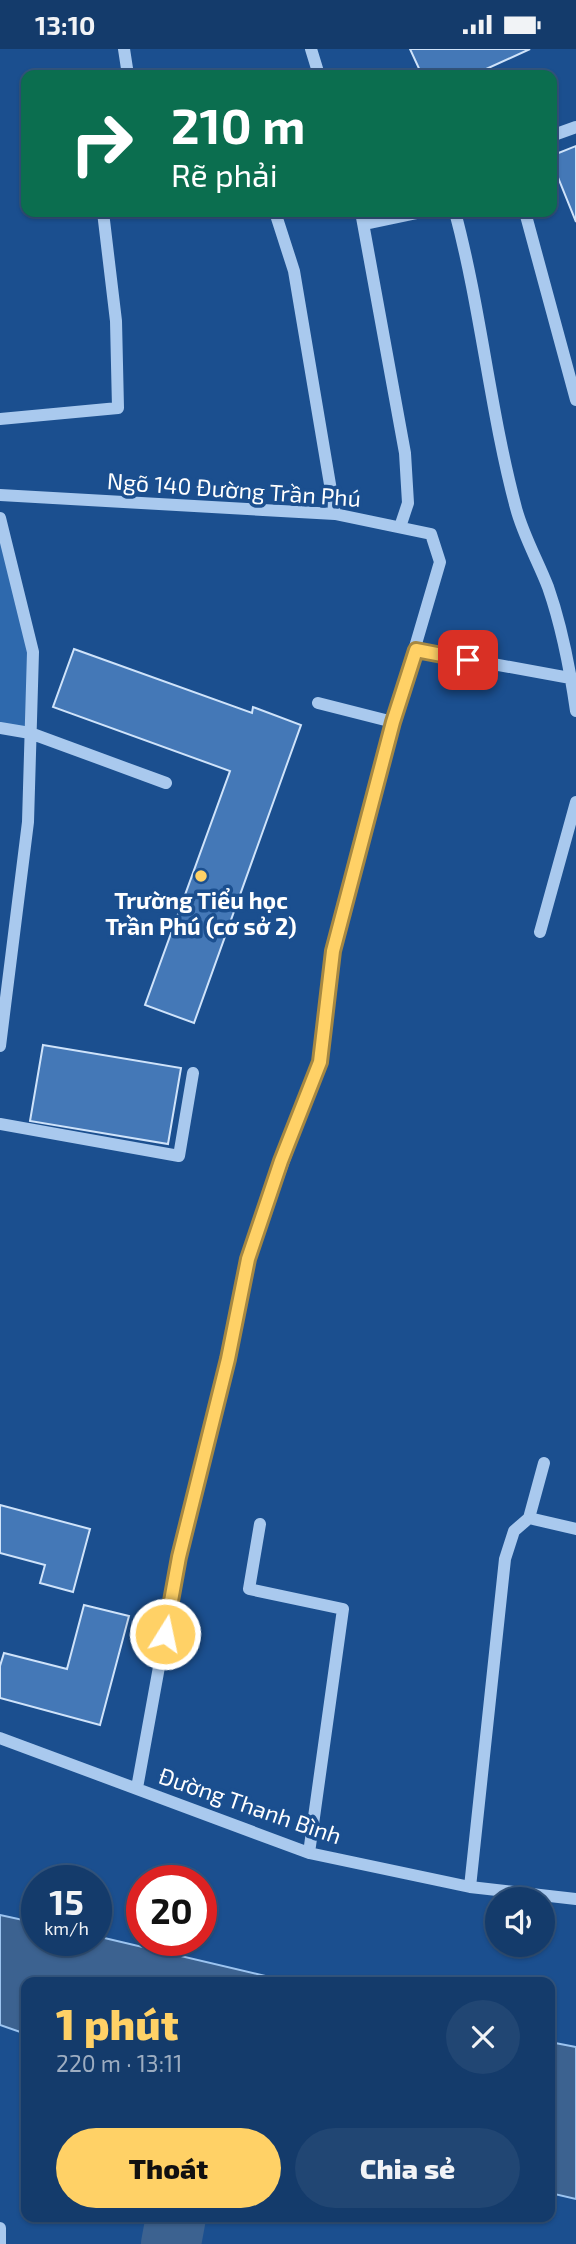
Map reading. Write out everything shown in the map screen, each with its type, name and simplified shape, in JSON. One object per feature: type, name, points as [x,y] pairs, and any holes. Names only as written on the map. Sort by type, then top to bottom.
[{"type":"street","points":[[124,49],[127,70]]},
{"type":"street","points":[[310,49],[317,70]]},
{"type":"street","points":[[557,134],[576,127]]},
{"type":"street","points":[[0,419],[118,408],[116,321],[104,217]]},
{"type":"street","points":[[277,217],[294,271],[335,514]]},
{"type":"street","points":[[456,217],[469,264],[481,348],[516,511],[548,589],[574,680],[576,711]]},
{"type":"street","points":[[526,217],[576,400]]},
{"type":"street","points":[[363,218],[405,453],[408,503],[400,527]]},
{"type":"street","name":"Ngõ 140 Đường Trần Phú","points":[[0,495],[335,514],[431,534],[440,562],[416,650]]},
{"type":"street","points":[[0,518],[33,652],[28,822],[0,1046]]},
{"type":"street","points":[[136,1788],[179,1557],[228,1359],[248,1259],[281,1161],[320,1062],[333,951],[393,722],[416,650],[574,680]]},
{"type":"street","points":[[318,703],[393,722]]},
{"type":"street","points":[[0,728],[30,733],[166,783]]},
{"type":"street","points":[[540,932],[576,802]]},
{"type":"street","points":[[0,1124],[179,1156],[193,1073]]},
{"type":"street","points":[[470,1887],[505,1559],[514,1531],[530,1518],[544,1463]]},
{"type":"street","points":[[530,1518],[576,1529]]},
{"type":"street","points":[[260,1524],[249,1589],[343,1609],[309,1853]]},
{"type":"street","name":"Đường Thanh Bình","points":[[0,1738],[309,1853],[470,1887],[576,1899]]},
{"type":"street","points":[[0,2228],[0,2244]]},
{"type":"shaded area","points":[[0,518],[33,652],[30,733],[0,728]]},
{"type":"shaded area","points":[[0,1915],[21,1920],[21,1956],[112,1956],[112,1940],[126,1943],[126,1956],[181,1956],[270,1977],[21,1977],[21,2032],[0,2025]]},
{"type":"shaded area","points":[[555,2043],[576,2047],[576,2199],[555,2194]]},
{"type":"building","points":[[410,49],[530,49],[484,70],[420,70]]},
{"type":"building","points":[[576,146],[576,222],[557,175],[557,154]]},
{"type":"building","points":[[74,649],[252,713],[253,707],[301,725],[194,1023],[145,1005],[230,771],[53,707]]},
{"type":"building","points":[[43,1045],[181,1068],[168,1144],[30,1121]]},
{"type":"building","points":[[0,1505],[90,1529],[73,1592],[40,1583],[45,1565],[0,1553]]},
{"type":"building","points":[[84,1605],[129,1616],[100,1725],[0,1698],[0,1666],[4,1653],[67,1669]]},
{"type":"waterway","points":[[171,2244],[175,2222]]},
{"type":"place","name":"Trường Tiểu học Trần Phú (cơ sở 2)","points":[[201,876]]},
{"type":"route","points":[[165,1634],[179,1557],[228,1359],[248,1259],[281,1161],[320,1062],[333,951],[393,722],[416,650],[468,660]]}]
